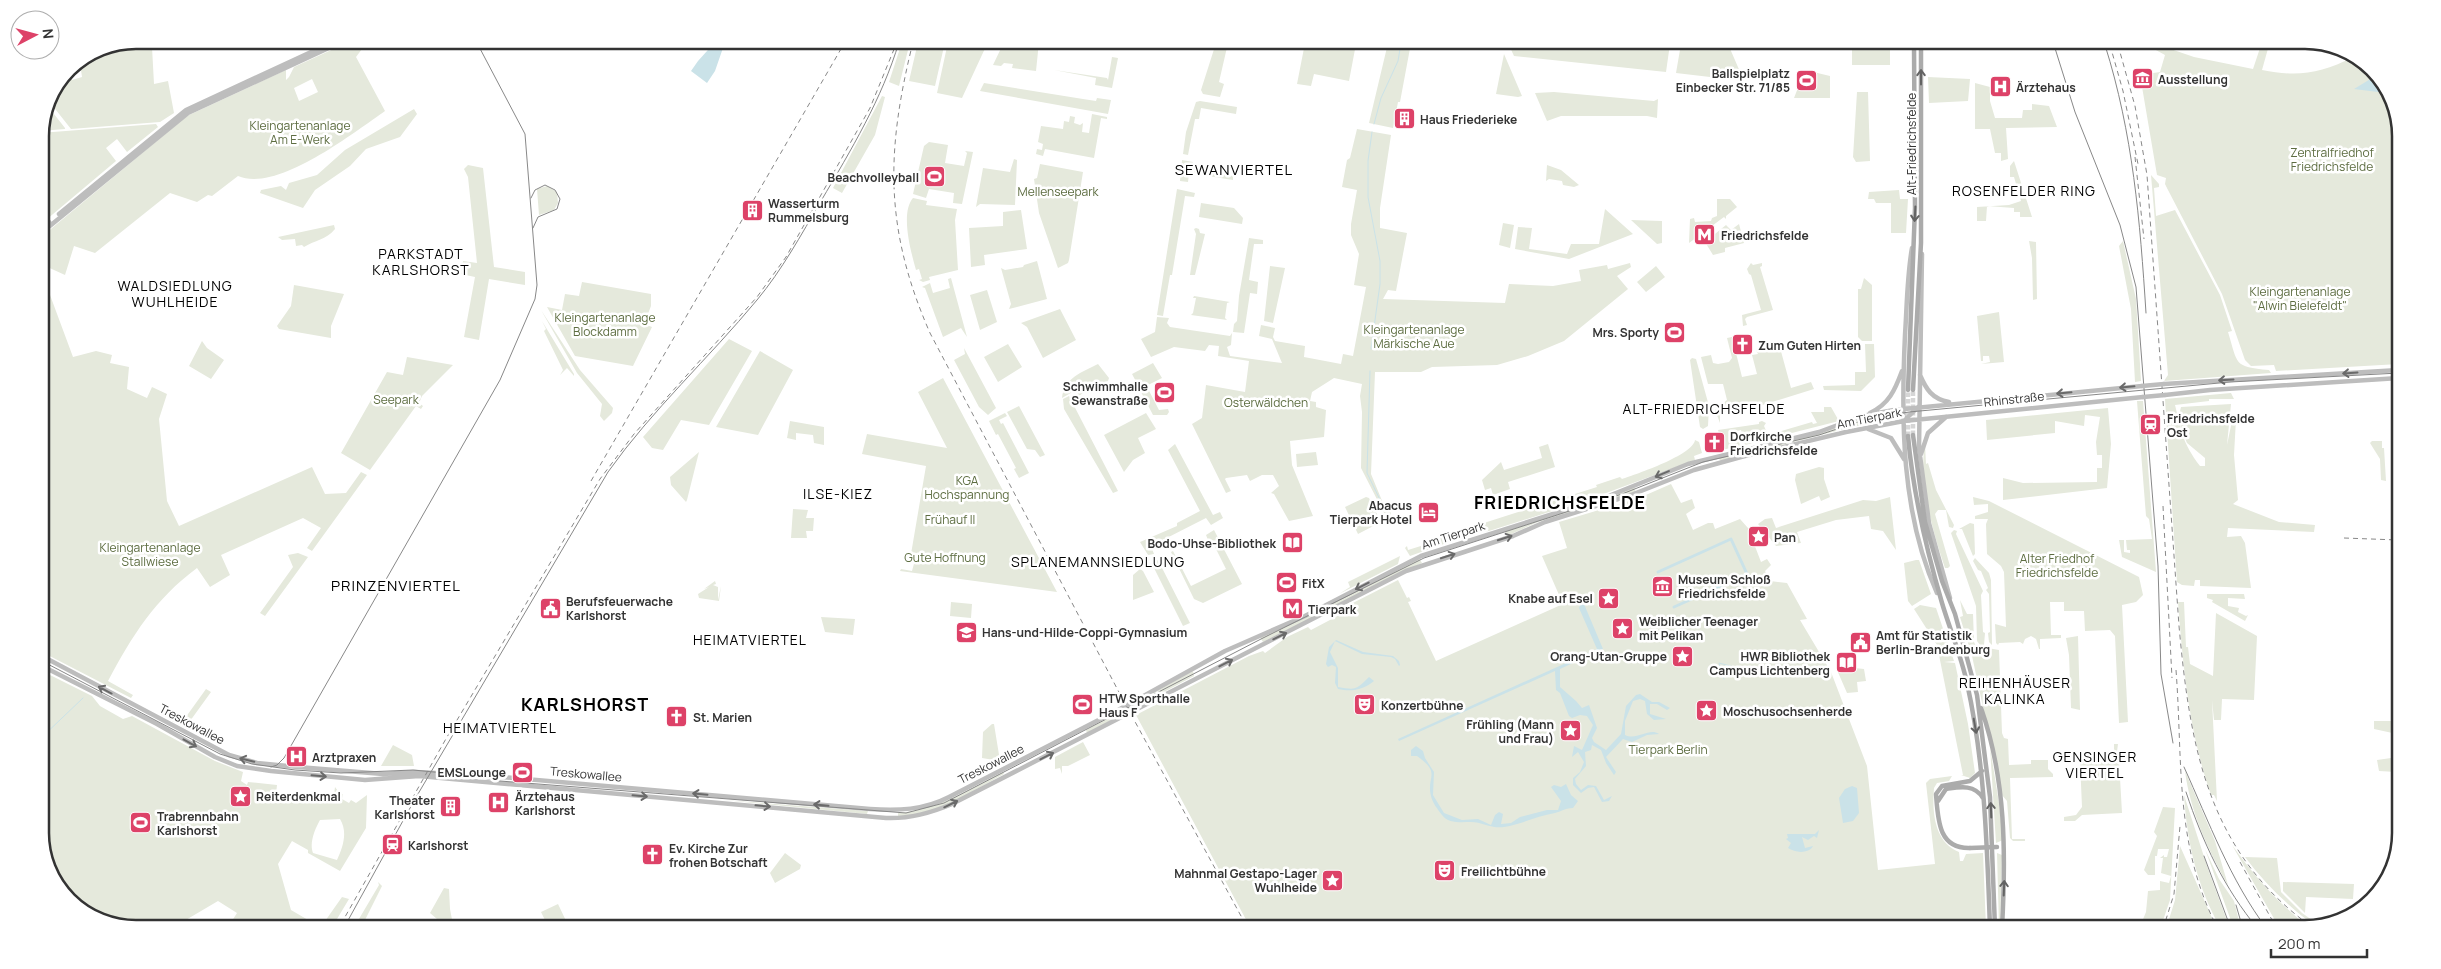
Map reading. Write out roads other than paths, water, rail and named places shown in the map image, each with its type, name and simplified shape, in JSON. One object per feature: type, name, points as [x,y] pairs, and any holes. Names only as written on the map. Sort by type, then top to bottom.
[{"type":"main road","points":[[49,223],[186,110],[318,49]]},
{"type":"main road","points":[[49,227],[188,113],[327,49]]},
{"type":"main road","name":"Alt-Friedrichsfelde","points":[[1914,49],[1915,192],[1911,390],[1921,243]]},
{"type":"main road","name":"Alt-Friedrichsfelde","points":[[1921,49],[1921,243],[1923,277],[1918,407],[1920,462],[1929,523],[1951,601]]},
{"type":"main road","name":"Alt-Friedrichsfelde","points":[[1913,241],[1908,281],[1904,368],[1906,463],[1917,528],[1934,585],[1943,604]]},
{"type":"main road","points":[[1862,416],[1887,402],[1894,392],[1904,368]]},
{"type":"main road","points":[[2392,370],[2275,377],[2276,385],[2392,378]]},
{"type":"main road","points":[[1919,372],[1924,386],[1931,395],[1944,401],[1958,403]]},
{"type":"main road","name":"Rhinstraße","points":[[1918,407],[2164,384],[2275,377]]},
{"type":"main road","name":"Rhinstraße","points":[[1918,419],[2276,385]]},
{"type":"main road","points":[[2112,389],[2113,400]]},
{"type":"main road","points":[[1904,421],[1918,407]]},
{"type":"main road","name":"Am Tierpark","points":[[1130,703],[1240,644],[1305,616],[1422,556],[1606,497],[1688,464],[1819,432],[1862,416],[1918,407]]},
{"type":"main road","points":[[1904,408],[1918,419]]},
{"type":"main road","points":[[1920,462],[1928,433],[1937,423],[1950,416]]},
{"type":"main road","name":"Am Tierpark","points":[[1130,712],[1418,566],[1513,536],[1545,522],[1631,496],[1703,467],[1867,428],[1918,419]]},
{"type":"main road","points":[[1867,428],[1891,438],[1898,446],[1906,463]]},
{"type":"main road","points":[[1990,920],[1982,771],[1967,683],[1919,521],[1911,470],[1911,436],[1925,522],[1942,581],[1951,601],[1994,758],[2002,806],[2005,847],[2002,920]]},
{"type":"main road","name":"Treskowallee","points":[[49,660],[229,754],[257,763],[380,773],[415,772],[480,776],[895,810],[915,809],[942,801],[1130,703]]},
{"type":"main road","name":"Treskowallee","points":[[49,670],[168,730],[215,757],[250,769],[367,780],[419,776],[895,818],[922,814],[943,808],[1130,712]]},
{"type":"main road","points":[[1977,695],[1990,797],[1995,920]]},
{"type":"main road","points":[[1982,771],[1970,781],[1940,787],[1936,794],[1943,836],[1953,846],[1966,848],[2005,847]]},
{"type":"main road","points":[[1937,802],[1943,790],[1963,787],[1972,788],[1984,798]]},
{"type":"water","points":[[709,49],[723,49],[715,71],[707,83],[691,71]]},
{"type":"water","points":[[2371,79],[2380,92],[2354,89]]},
{"type":"water","points":[[1581,603],[1584,604],[1603,649],[1560,669],[1560,687],[1582,708],[1589,705],[1597,728],[1592,738],[1594,742],[1606,750],[1621,734],[1626,706],[1636,695],[1640,694],[1652,702],[1659,702],[1670,708],[1667,710],[1657,704],[1650,704],[1650,714],[1666,719],[1654,720],[1647,714],[1645,701],[1640,699],[1633,701],[1625,721],[1625,735],[1634,736],[1651,732],[1659,734],[1647,735],[1632,742],[1623,739],[1606,757],[1616,772],[1614,775],[1606,763],[1601,750],[1592,745],[1591,750],[1585,752],[1586,766],[1575,779],[1576,784],[1581,790],[1588,785],[1596,786],[1604,800],[1612,796],[1609,801],[1602,802],[1594,787],[1588,788],[1581,793],[1573,785],[1573,778],[1580,772],[1584,762],[1578,752],[1572,757],[1574,746],[1582,750],[1593,725],[1587,716],[1580,715],[1572,718],[1569,716],[1560,693],[1556,690],[1555,671],[1399,741],[1398,739],[1597,649],[1579,608]]},
{"type":"water","points":[[1335,641],[1363,652],[1393,656],[1399,661],[1400,665],[1391,657],[1362,654]]},
{"type":"water","points":[[1335,641],[1330,652],[1338,668],[1338,687],[1355,688],[1369,677],[1374,681],[1357,690],[1338,689],[1335,683],[1336,667],[1332,665],[1328,667],[1326,664],[1329,647]]},
{"type":"water","points":[[1416,746],[1423,751],[1434,772],[1433,795],[1444,813],[1462,820],[1478,819],[1491,825],[1495,815],[1499,812],[1503,814],[1501,824],[1511,823],[1520,817],[1547,810],[1558,810],[1561,801],[1551,787],[1554,785],[1561,787],[1566,784],[1571,795],[1578,801],[1573,808],[1504,827],[1448,820],[1437,808],[1431,796],[1432,775],[1429,767],[1417,756],[1411,756],[1411,750]]},
{"type":"water","points":[[1852,786],[1857,788],[1859,813],[1853,821],[1843,823],[1839,798],[1845,789]]},
{"type":"water","points":[[1819,830],[1817,838],[1814,836],[1808,840],[1802,837],[1805,848],[1813,846],[1811,849],[1798,852],[1788,848],[1791,843],[1786,839],[1788,838],[1787,834],[1815,834]]},
{"type":"waterway","points":[[1374,124],[1381,98],[1398,61],[1400,49]]},
{"type":"waterway","points":[[1371,349],[1380,284],[1380,261],[1368,197],[1368,161],[1372,132]]},
{"type":"waterway","points":[[1370,371],[1367,473],[1386,512]]},
{"type":"waterway","points":[[1658,572],[1731,539],[1747,574],[1674,607]]},
{"type":"waterway","points":[[1724,679],[1719,663],[1734,667]]},
{"type":"waterway","points":[[49,730],[83,698]]},
{"type":"tunnel","points":[[1908,390],[1908,436]]},
{"type":"tunnel","points":[[1913,390],[1913,435]]},
{"type":"tram line","points":[[271,767],[277,765],[284,758],[500,380],[535,299],[537,285],[525,134],[480,49]]},
{"type":"tram line","points":[[348,920],[415,799],[608,472],[643,427],[739,322],[775,277],[865,124],[884,84],[897,49]]},
{"type":"tram line","points":[[2055,49],[2075,112],[2120,225],[2136,287],[2158,566],[2161,674],[2173,743]]},
{"type":"tram line","points":[[2106,49],[2115,78],[2129,144],[2138,211],[2146,313]]},
{"type":"tram line","points":[[531,198],[535,190],[545,185],[555,190],[560,199],[557,209],[538,217],[533,228]]},
{"type":"tram line","points":[[49,665],[220,754],[252,764],[295,770],[341,773],[413,770],[465,775],[500,781],[906,813],[944,803],[1261,639],[1424,558],[1622,494],[1703,462],[1819,435],[1870,418],[1909,412],[2230,382],[2392,373]]},
{"type":"tram line","points":[[2184,767],[2231,871],[2261,920]]},
{"type":"tram line","points":[[2186,792],[2207,847],[2225,881],[2251,920]]},
{"type":"tram line","points":[[2204,856],[2228,920]]},
{"type":"tram line","points":[[2236,905],[2240,920]]},
{"type":"railway","points":[[591,481],[841,49]]},
{"type":"railway","points":[[343,920],[447,737],[600,479],[634,434],[757,297],[786,257],[870,108],[894,49]]},
{"type":"railway","points":[[911,49],[898,119],[894,154],[894,189],[897,224],[904,259],[915,295],[930,333],[1121,696],[1243,920]]},
{"type":"railway","points":[[2111,49],[2123,91],[2138,164]]},
{"type":"railway","points":[[2119,49],[2135,106],[2147,175],[2179,626],[2190,713],[2198,754],[2210,793],[2227,830],[2248,865],[2277,897],[2304,920]]},
{"type":"railway","points":[[2135,157],[2144,239]]},
{"type":"railway","points":[[2163,506],[2172,678]]},
{"type":"railway","points":[[2344,538],[2392,540]]},
{"type":"railway","points":[[2176,670],[2183,802],[2187,834],[2194,866],[2214,920]]},
{"type":"railway","points":[[2166,920],[2174,894],[2180,826]]},
{"type":"railway","points":[[2240,862],[2272,920]]},
{"type":"place","name":"Ausstellung","points":[[2142,79]]},
{"type":"place","name":"Ballspielplatz Einbecker Str. 71/85","points":[[1806,80]]},
{"type":"place","name":"Ärztehaus","points":[[2000,87]]},
{"type":"place","name":"Haus Friederieke","points":[[1404,119]]},
{"type":"place","name":"Beachvolleyball","points":[[935,177]]},
{"type":"place","name":"Wasserturm Rummelsburg","points":[[752,210]]},
{"type":"place","name":"Friedrichsfelde","points":[[1705,235]]},
{"type":"place","name":"Mrs. Sporty","points":[[1675,332]]},
{"type":"place","name":"Zum Guten Hirten","points":[[1742,345]]},
{"type":"place","name":"Schwimmhalle Sewanstraße","points":[[1164,393]]},
{"type":"place","name":"Friedrichsfelde Ost","points":[[2151,425]]},
{"type":"place","name":"Dorfkirche Friedrichsfelde","points":[[1714,443]]},
{"type":"place","name":"Abacus Tierpark Hotel","points":[[1428,512]]},
{"type":"place","name":"Pan","points":[[1758,537]]},
{"type":"place","name":"Bodo-Uhse-Bibliothek","points":[[1292,543]]},
{"type":"place","name":"FitX","points":[[1286,583]]},
{"type":"place","name":"Museum Schloß Friedrichsfelde","points":[[1662,586]]},
{"type":"place","name":"Knabe auf Esel","points":[[1609,598]]},
{"type":"place","name":"Berufsfeuerwache Karlshorst","points":[[550,608]]},
{"type":"place","name":"Tierpark","points":[[1292,609]]},
{"type":"place","name":"Weiblicher Teenager mit Pelikan","points":[[1623,628]]},
{"type":"place","name":"Hans-und-Hilde-Coppi-Gymnasium","points":[[966,632]]},
{"type":"place","name":"Amt für Statistik Berlin-Brandenburg","points":[[1860,642]]},
{"type":"place","name":"Orang-Utan-Gruppe","points":[[1683,656]]},
{"type":"place","name":"HWR Bibliothek Campus Lichtenberg","points":[[1846,663]]},
{"type":"place","name":"HTW Sporthalle Haus F","points":[[1083,705]]},
{"type":"place","name":"Konzertbühne","points":[[1365,705]]},
{"type":"place","name":"Moschusochsenherde","points":[[1707,711]]},
{"type":"place","name":"St. Marien","points":[[677,717]]},
{"type":"place","name":"Frühling (Mann und Frau)","points":[[1570,731]]},
{"type":"place","name":"Arztpraxen","points":[[296,757]]},
{"type":"place","name":"EMSLounge","points":[[522,772]]},
{"type":"place","name":"Reiterdenkmal","points":[[240,796]]},
{"type":"place","name":"Ärztehaus Karlshorst","points":[[499,803]]},
{"type":"place","name":"Theater Karlshorst","points":[[451,807]]},
{"type":"place","name":"Trabrennbahn Karlshorst","points":[[141,823]]},
{"type":"place","name":"Karlshorst","points":[[392,845]]},
{"type":"place","name":"Ev. Kirche Zur frohen Botschaft","points":[[653,855]]},
{"type":"place","name":"Freilichtbühne","points":[[1445,871]]},
{"type":"place","name":"Mahnmal Gestapo-Lager Wuhlheide","points":[[1333,880]]},
{"type":"district","name":"SEWANVIERTEL","points":[[1234,169]]},
{"type":"district","name":"ROSENFELDER RING","points":[[2024,190]]},
{"type":"district","name":"PARKSTADT KARLSHORST","points":[[421,262]]},
{"type":"district","name":"WALDSIEDLUNG WUHLHEIDE","points":[[175,294]]},
{"type":"district","name":"ALT-FRIEDRICHSFELDE","points":[[1704,408]]},
{"type":"district","name":"ILSE-KIEZ","points":[[838,493]]},
{"type":"district","name":"FRIEDRICHSFELDE","points":[[1560,502]]},
{"type":"district","name":"SPLANEMANNSIEDLUNG","points":[[1098,561]]},
{"type":"district","name":"PRINZENVIERTEL","points":[[396,585]]},
{"type":"district","name":"HEIMATVIERTEL","points":[[750,639]]},
{"type":"district","name":"REIHENHÄUSER KALINKA","points":[[2015,690]]},
{"type":"district","name":"KARLSHORST","points":[[585,704]]},
{"type":"district","name":"HEIMATVIERTEL","points":[[500,727]]},
{"type":"district","name":"GENSINGER VIERTEL","points":[[2095,764]]},
{"type":"park label","name":"Kleingartenanlage Am E-Werk","points":[[300,132]]},
{"type":"park label","name":"Zentralfriedhof Friedrichsfelde","points":[[2332,159]]},
{"type":"park label","name":"Mellenseepark","points":[[1058,191]]},
{"type":"park label","name":"Kleingartenanlage \"Alwin Bielefeldt\"","points":[[2300,298]]},
{"type":"park label","name":"Kleingartenanlage Blockdamm","points":[[605,324]]},
{"type":"park label","name":"Kleingartenanlage Märkische Aue","points":[[1414,336]]},
{"type":"park label","name":"Seepark","points":[[396,399]]},
{"type":"park label","name":"Osterwäldchen","points":[[1266,402]]},
{"type":"park label","name":"KGA Hochspannung","points":[[967,487]]},
{"type":"park label","name":"Frühauf II","points":[[950,519]]},
{"type":"park label","name":"Kleingartenanlage Stallwiese","points":[[150,554]]},
{"type":"park label","name":"Gute Hoffnung","points":[[945,557]]},
{"type":"park label","name":"Alter Friedhof Friedrichsfelde","points":[[2057,565]]},
{"type":"park label","name":"Tierpark Berlin","points":[[1668,749]]}]
